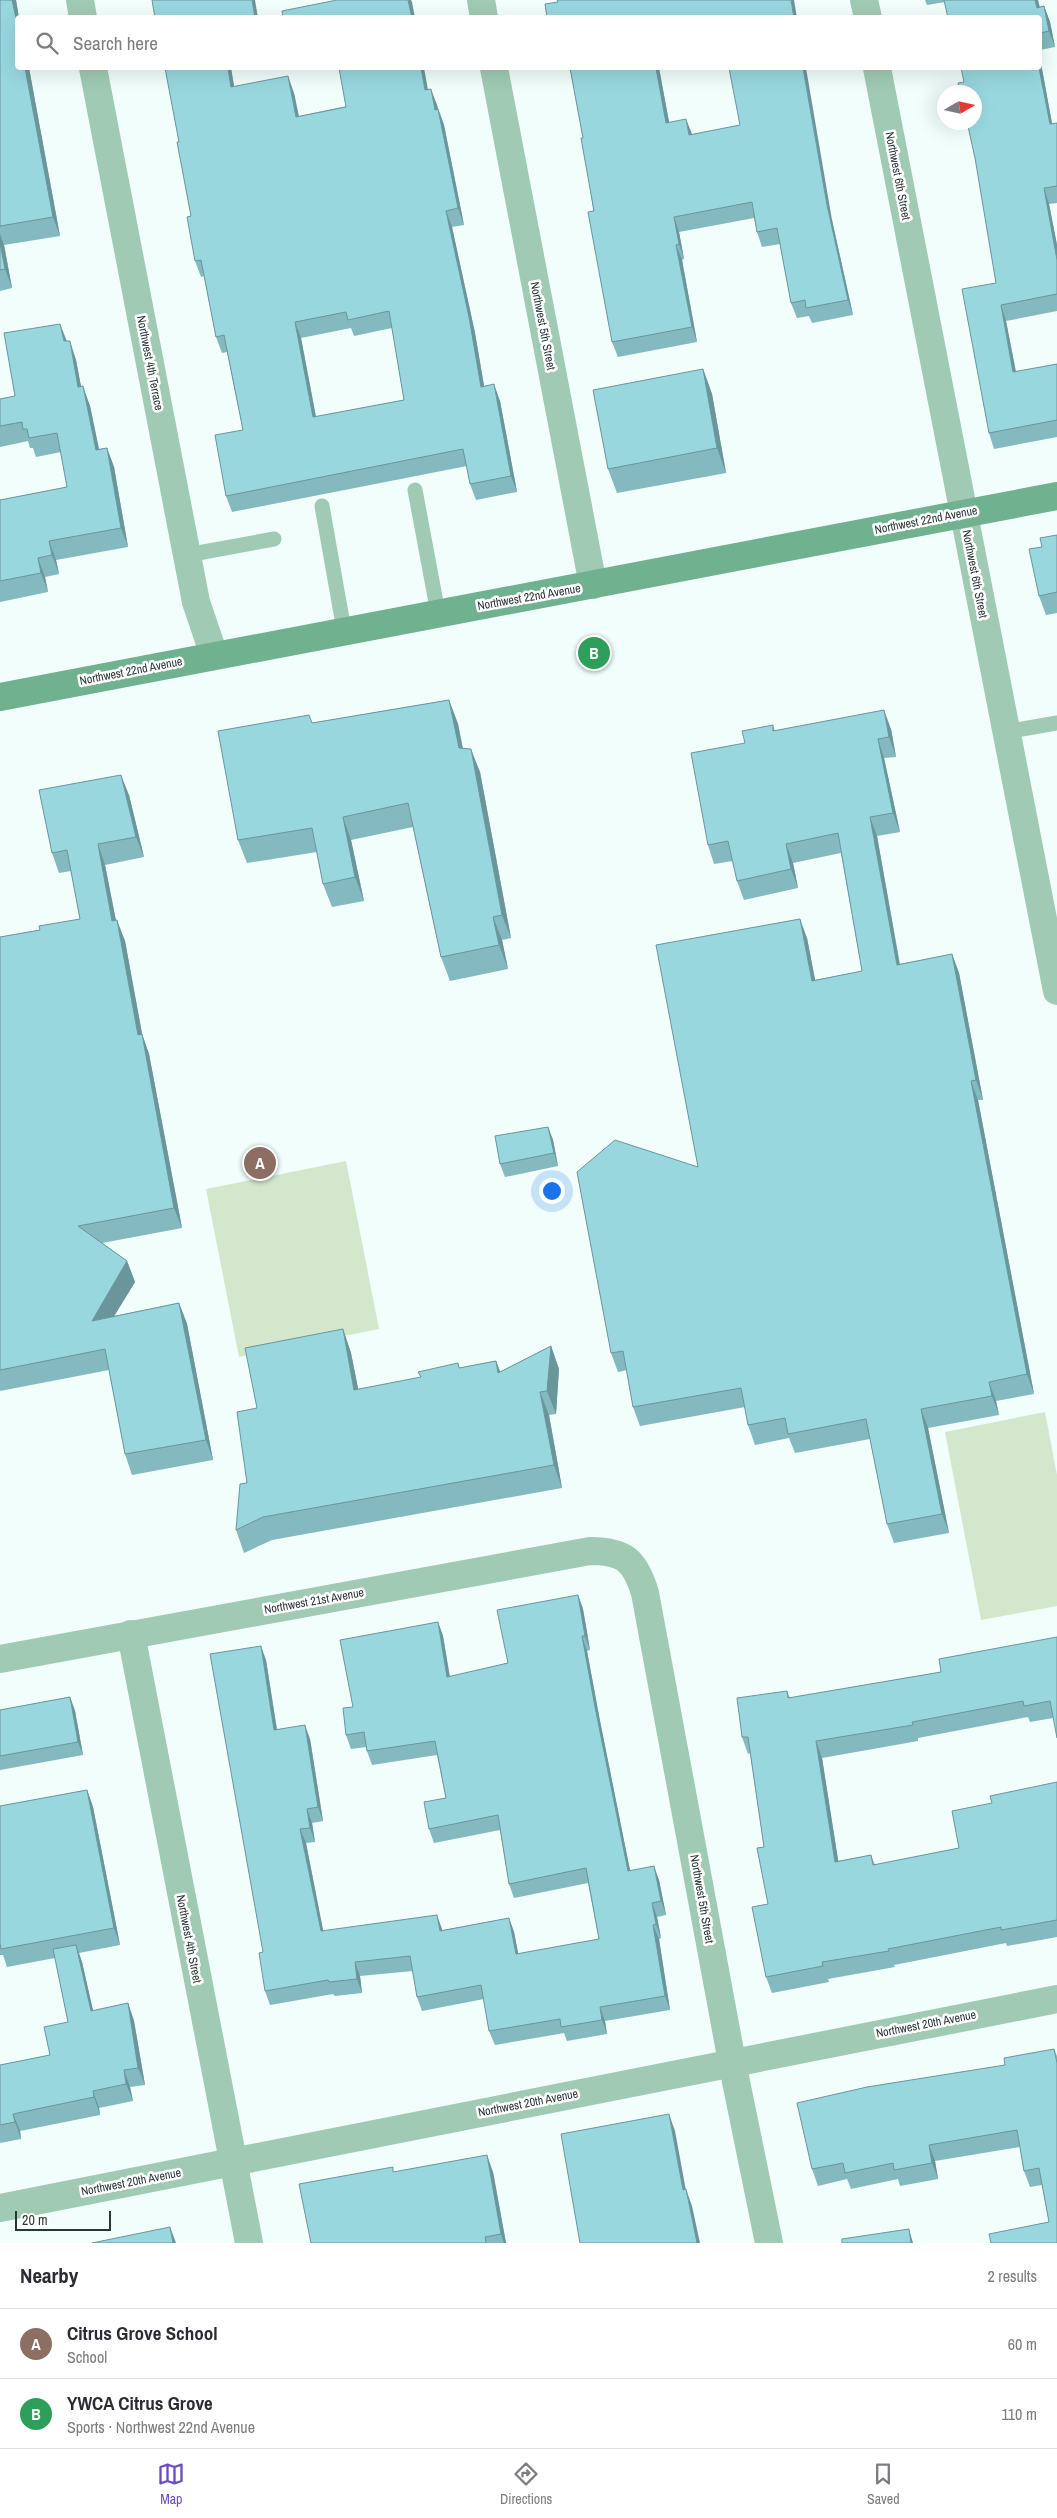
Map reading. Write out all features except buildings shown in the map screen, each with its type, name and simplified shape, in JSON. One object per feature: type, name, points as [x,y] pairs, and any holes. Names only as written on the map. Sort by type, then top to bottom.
[{"type":"main road","name":"Northwest 22nd Avenue","points":[[0,697],[344,630],[593,585],[1057,496]]},
{"type":"street","points":[[80,0],[82,15]]},
{"type":"street","points":[[481,0],[484,15]]},
{"type":"street","points":[[864,0],[867,15]]},
{"type":"street","name":"Northwest 4th Terrace","points":[[93,70],[198,610],[214,656]]},
{"type":"street","name":"Northwest 5th Street","points":[[494,70],[593,585]]},
{"type":"street","name":"Northwest 6th Street","points":[[878,70],[1057,991]]},
{"type":"street","name":"Northwest 21st Avenue","points":[[0,1659],[590,1551],[611,1551],[627,1560]]},
{"type":"street","name":"Northwest 5th Street","points":[[627,1560],[639,1574],[645,1593],[732,2062],[769,2243]]},
{"type":"street","name":"Northwest 4th Street","points":[[131,1634],[249,2243]]},
{"type":"street","name":"Northwest 20th Avenue","points":[[0,2208],[1057,1999]]},
{"type":"lane","points":[[415,490],[438,613]]},
{"type":"lane","points":[[322,506],[344,630]]},
{"type":"lane","points":[[187,555],[274,539]]},
{"type":"lane","points":[[1006,732],[1057,722]]},
{"type":"green space","points":[[346,1161],[379,1329],[239,1357],[206,1189]]},
{"type":"green space","points":[[1045,1412],[1057,1475],[1057,1606],[981,1620],[945,1432]]},
{"type":"place","name":"YWCA Citrus Grove","points":[[594,653]]},
{"type":"place","name":"Citrus Grove School","points":[[260,1163]]}]
